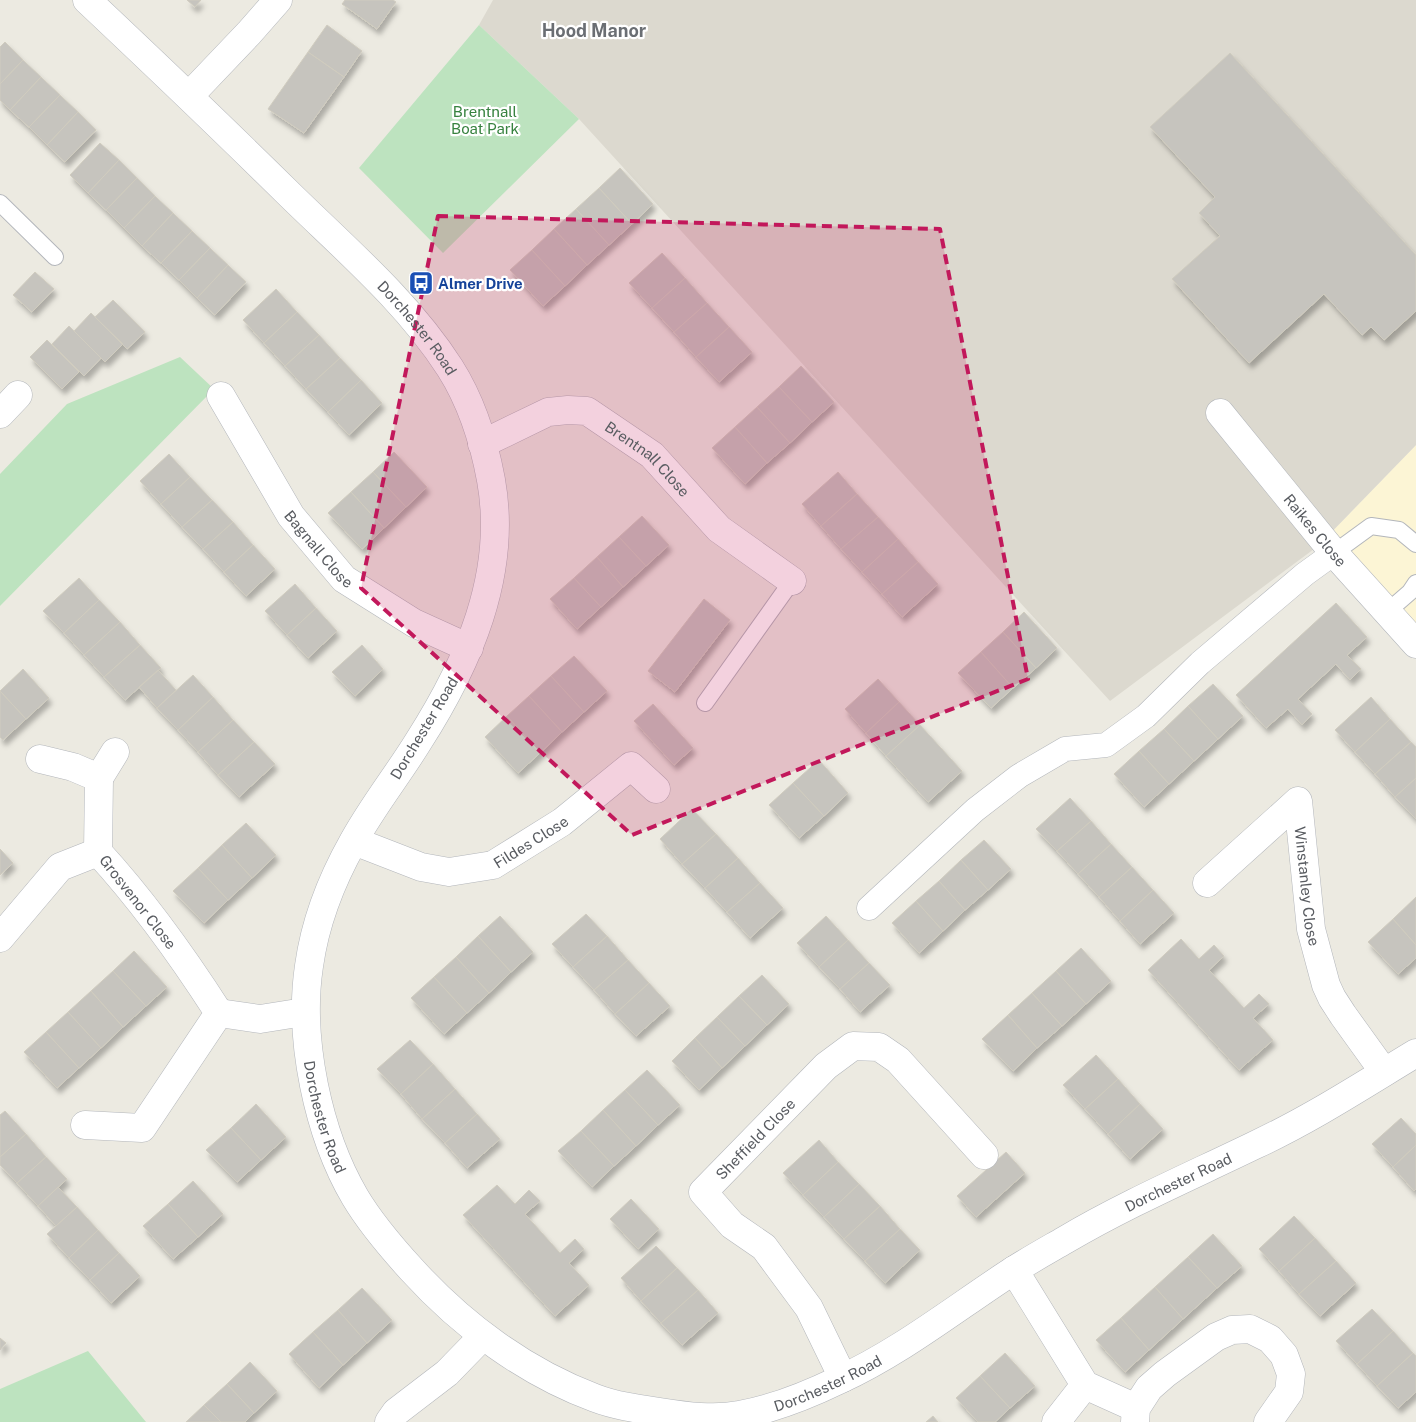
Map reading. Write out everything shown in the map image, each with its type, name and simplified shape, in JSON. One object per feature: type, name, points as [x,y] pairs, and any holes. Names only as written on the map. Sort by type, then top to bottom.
[{"type":"street","name":"Dorchester Road","points":[[87,0],[368,270],[432,343],[458,382],[470,408],[482,444],[491,479],[495,514],[490,579],[481,614],[469,648],[446,695],[420,740],[354,841],[333,882],[317,925],[309,968],[304,1012],[313,1082],[330,1144],[351,1190],[377,1230],[394,1250],[429,1288],[482,1336],[544,1375],[599,1400],[685,1416],[734,1417],[780,1405],[843,1378],[909,1341],[1014,1270],[1072,1236],[1216,1162],[1258,1144],[1415,1055]]},
{"type":"street","points":[[189,96],[278,0]]},
{"type":"street","name":"Bagnall Close","points":[[221,396],[291,516],[344,579],[414,623],[469,648]]},
{"type":"street","name":"Brentnall Close","points":[[482,444],[548,412],[587,411],[652,455],[719,529],[792,581]]},
{"type":"street","name":"Raikes Close","points":[[1220,412],[1334,553],[1416,644]]},
{"type":"street","points":[[869,908],[975,810],[1019,776],[1065,749],[1106,745],[1146,716],[1200,663],[1305,574],[1334,553]]},
{"type":"street","points":[[40,760],[72,767],[99,778],[115,752]]},
{"type":"street","name":"Fildes Close","points":[[354,841],[421,867],[449,872],[493,865],[562,822],[631,766],[656,789]]},
{"type":"street","name":"Grosvenor Close","points":[[99,778],[98,852],[127,883],[219,1013]]},
{"type":"street","name":"Winstanley Close","points":[[1207,883],[1298,801],[1312,929],[1326,985],[1343,1015],[1384,1072]]},
{"type":"street","points":[[0,938],[60,867],[98,852]]},
{"type":"street","points":[[85,1125],[142,1128],[219,1013],[260,1020],[304,1012]]},
{"type":"street","name":"Sheffield Close","points":[[843,1378],[809,1308],[764,1247],[732,1225],[703,1192],[826,1066],[853,1046],[879,1047],[898,1060],[984,1155]]},
{"type":"street","points":[[1014,1270],[1085,1385],[1135,1415],[1149,1388],[1191,1353],[1216,1337],[1232,1330],[1250,1329],[1270,1339],[1284,1354],[1291,1374],[1289,1392],[1268,1422]]},
{"type":"street","points":[[389,1422],[396,1412],[447,1373],[482,1336]]},
{"type":"street","points":[[1056,1422],[1085,1385]]},
{"type":"lane","points":[[0,203],[55,258]]},
{"type":"lane","points":[[1334,553],[1371,526],[1399,530],[1416,544]]},
{"type":"lane","points":[[704,703],[792,581]]},
{"type":"lane","points":[[1387,612],[1410,592],[1416,583]]},
{"type":"highlighted area","points":[[438,216],[940,229],[1028,679],[632,835],[361,588]]},
{"type":"shaded area","points":[[493,0],[1416,0],[1416,445],[1318,546],[1110,701],[579,119],[479,25]]},
{"type":"shaded area","points":[[1416,445],[1416,653],[1318,546]]},
{"type":"green space","name":"Brentnall Boat Park","points":[[479,25],[579,119],[443,253],[359,168]]},
{"type":"green space","points":[[180,357],[214,389],[0,606],[0,474],[67,404]]},
{"type":"green space","points":[[88,1351],[146,1422],[0,1422],[0,1389]]},
{"type":"building","points":[[187,0],[201,0],[195,7]]},
{"type":"building","points":[[345,0],[393,0],[396,2],[377,29],[342,4]]},
{"type":"building","points":[[327,25],[362,51],[344,77],[308,52]]},
{"type":"building","points":[[5,42],[23,60],[0,84],[0,47]]},
{"type":"building","points":[[308,52],[344,77],[304,133],[268,109]]},
{"type":"building","points":[[1230,53],[1416,255],[1416,311],[1384,340],[1371,327],[1362,335],[1324,294],[1249,363],[1172,279],[1220,236],[1199,213],[1215,197],[1150,127]]},
{"type":"building","points":[[23,60],[41,77],[10,110],[0,100],[0,84]]},
{"type":"building","points":[[41,77],[60,95],[29,127],[10,110]]},
{"type":"building","points":[[60,95],[78,112],[47,145],[29,127]]},
{"type":"building","points":[[78,112],[96,130],[65,162],[47,145]]},
{"type":"building","points":[[100,143],[119,160],[88,193],[70,175]]},
{"type":"building","points":[[119,160],[137,178],[106,210],[88,193]]},
{"type":"building","points":[[620,168],[653,204],[632,224],[599,188]]},
{"type":"building","points":[[137,178],[155,196],[124,228],[106,210]]},
{"type":"building","points":[[599,188],[632,224],[609,245],[576,209]]},
{"type":"building","points":[[155,196],[173,213],[142,246],[124,228]]},
{"type":"building","points":[[576,209],[609,245],[587,265],[554,229]]},
{"type":"building","points":[[173,213],[192,231],[161,263],[142,246]]},
{"type":"building","points":[[554,229],[587,265],[565,286],[532,250]]},
{"type":"building","points":[[192,231],[210,248],[179,280],[161,263]]},
{"type":"building","points":[[210,248],[228,265],[197,298],[179,280]]},
{"type":"building","points":[[532,250],[565,286],[543,306],[510,270]]},
{"type":"building","points":[[662,253],[685,278],[652,308],[629,283]]},
{"type":"building","points":[[228,265],[246,282],[215,315],[197,298]]},
{"type":"building","points":[[35,272],[54,289],[32,312],[13,295]]},
{"type":"building","points":[[685,278],[707,303],[674,332],[652,308]]},
{"type":"building","points":[[276,289],[297,312],[264,343],[243,320]]},
{"type":"building","points":[[113,300],[145,332],[127,349],[95,317]]},
{"type":"building","points":[[707,303],[729,327],[696,357],[674,332]]},
{"type":"building","points":[[297,312],[319,335],[285,366],[264,343]]},
{"type":"building","points":[[91,313],[123,344],[105,362],[74,331]]},
{"type":"building","points":[[69,326],[101,358],[84,376],[52,344]]},
{"type":"building","points":[[729,327],[752,352],[719,382],[696,357]]},
{"type":"building","points":[[319,335],[340,358],[306,389],[285,366]]},
{"type":"building","points":[[47,340],[79,372],[62,389],[30,357]]},
{"type":"building","points":[[340,358],[361,380],[328,412],[306,389]]},
{"type":"building","points":[[801,366],[834,402],[812,422],[779,387]]},
{"type":"building","points":[[361,380],[382,403],[349,435],[328,412]]},
{"type":"building","points":[[779,387],[812,422],[790,443],[757,407]]},
{"type":"building","points":[[757,407],[790,443],[767,463],[735,427]]},
{"type":"building","points":[[735,427],[767,463],[745,484],[712,448]]},
{"type":"building","points":[[394,452],[427,487],[406,507],[373,472]]},
{"type":"building","points":[[169,454],[190,477],[161,504],[140,481]]},
{"type":"building","points":[[373,472],[406,507],[384,528],[351,492]]},
{"type":"building","points":[[838,472],[857,494],[821,526],[802,504]]},
{"type":"building","points":[[190,477],[212,500],[182,527],[161,504]]},
{"type":"building","points":[[351,492],[384,528],[362,549],[328,513]]},
{"type":"building","points":[[857,494],[878,517],[841,549],[821,526]]},
{"type":"building","points":[[212,500],[233,522],[203,549],[182,527]]},
{"type":"building","points":[[642,516],[669,545],[646,566],[619,537]]},
{"type":"building","points":[[878,517],[898,539],[862,572],[841,549]]},
{"type":"building","points":[[233,522],[253,545],[224,572],[203,549]]},
{"type":"building","points":[[619,537],[646,566],[623,587],[597,557]]},
{"type":"building","points":[[898,539],[918,562],[882,594],[862,572]]},
{"type":"building","points":[[253,545],[275,569],[246,596],[224,572]]},
{"type":"building","points":[[597,557],[623,587],[601,607],[574,578]]},
{"type":"building","points":[[918,562],[938,584],[902,617],[882,594]]},
{"type":"building","points":[[79,578],[99,600],[64,633],[43,611]]},
{"type":"building","points":[[574,578],[601,607],[577,629],[550,599]]},
{"type":"building","points":[[295,584],[316,608],[287,635],[265,611]]},
{"type":"building","points":[[704,599],[730,620],[675,692],[648,671]]},
{"type":"building","points":[[99,600],[120,622],[84,655],[64,633]]},
{"type":"building","points":[[1336,603],[1367,637],[1347,655],[1361,669],[1350,680],[1336,664],[1298,699],[1312,714],[1302,725],[1288,709],[1266,728],[1236,695]]},
{"type":"building","points":[[316,608],[337,631],[308,658],[287,635]]},
{"type":"building","points":[[1024,612],[1057,648],[1036,668],[1003,632]]},
{"type":"building","points":[[120,622],[140,645],[104,677],[84,655]]},
{"type":"building","points":[[1003,632],[1036,668],[1013,688],[981,652]]},
{"type":"building","points":[[140,645],[161,668],[125,700],[104,677]]},
{"type":"building","points":[[362,645],[383,669],[355,696],[332,672]]},
{"type":"building","points":[[981,652],[1013,688],[991,708],[958,673]]},
{"type":"building","points":[[574,656],[607,691],[584,712],[551,676]]},
{"type":"building","points":[[23,669],[49,698],[26,719],[0,691]]},
{"type":"building","points":[[158,670],[176,690],[157,708],[139,687]]},
{"type":"building","points":[[193,675],[213,697],[178,730],[157,708]]},
{"type":"building","points":[[551,676],[584,712],[562,732],[529,696]]},
{"type":"building","points":[[878,679],[899,702],[866,733],[845,709]]},
{"type":"building","points":[[1213,684],[1243,716],[1218,739],[1188,706]]},
{"type":"building","points":[[0,691],[26,719],[3,740],[0,737]]},
{"type":"building","points":[[529,696],[562,732],[540,753],[507,716]]},
{"type":"building","points":[[213,697],[233,720],[198,752],[178,730]]},
{"type":"building","points":[[1371,697],[1390,719],[1355,752],[1335,730]]},
{"type":"building","points":[[899,702],[920,725],[886,756],[866,733]]},
{"type":"building","points":[[653,704],[693,748],[674,765],[634,721]]},
{"type":"building","points":[[1188,706],[1218,739],[1194,761],[1164,729]]},
{"type":"building","points":[[507,716],[540,753],[518,773],[485,737]]},
{"type":"building","points":[[1390,719],[1411,742],[1375,774],[1355,752]]},
{"type":"building","points":[[233,720],[254,742],[218,775],[198,752]]},
{"type":"building","points":[[920,725],[962,771],[928,802],[886,756]]},
{"type":"building","points":[[1164,729],[1194,761],[1169,784],[1139,751]]},
{"type":"building","points":[[254,742],[275,764],[239,797],[218,775]]},
{"type":"building","points":[[1411,742],[1416,747],[1416,778],[1395,797],[1375,774]]},
{"type":"building","points":[[1139,751],[1169,784],[1144,807],[1114,774]]},
{"type":"building","points":[[819,760],[848,793],[824,816],[793,783]]},
{"type":"building","points":[[1416,778],[1416,819],[1395,797]]},
{"type":"building","points":[[793,783],[824,816],[799,838],[769,805]]},
{"type":"building","points":[[1070,798],[1091,821],[1057,851],[1036,829]]},
{"type":"building","points":[[692,809],[716,834],[682,864],[660,839]]},
{"type":"building","points":[[1091,821],[1111,844],[1078,874],[1057,851]]},
{"type":"building","points":[[246,823],[276,855],[252,878],[222,845]]},
{"type":"building","points":[[716,834],[738,858],[705,888],[682,864]]},
{"type":"building","points":[[984,840],[1011,869],[988,890],[961,860]]},
{"type":"building","points":[[1111,844],[1132,867],[1099,897],[1078,874]]},
{"type":"building","points":[[222,845],[252,878],[228,900],[198,868]]},
{"type":"building","points":[[0,849],[13,863],[0,875]]},
{"type":"building","points":[[738,858],[760,883],[727,912],[705,888]]},
{"type":"building","points":[[961,860],[988,890],[965,910],[939,881]]},
{"type":"building","points":[[1132,867],[1153,890],[1120,921],[1099,897]]},
{"type":"building","points":[[198,868],[228,900],[204,923],[173,891]]},
{"type":"building","points":[[939,881],[965,910],[943,931],[916,901]]},
{"type":"building","points":[[760,883],[783,908],[750,938],[727,912]]},
{"type":"building","points":[[1153,890],[1174,913],[1140,944],[1120,921]]},
{"type":"building","points":[[1416,897],[1416,945],[1393,919]]},
{"type":"building","points":[[916,901],[943,931],[919,953],[892,923]]},
{"type":"building","points":[[586,914],[607,936],[573,967],[552,944]]},
{"type":"building","points":[[500,916],[533,952],[511,972],[478,936]]},
{"type":"building","points":[[826,916],[848,940],[819,967],[797,943]]},
{"type":"building","points":[[1393,919],[1416,945],[1416,958],[1398,974],[1368,942]]},
{"type":"building","points":[[478,936],[511,972],[489,993],[456,957]]},
{"type":"building","points":[[607,936],[628,960],[594,990],[573,967]]},
{"type":"building","points":[[1181,939],[1199,959],[1214,945],[1224,956],[1209,970],[1244,1008],[1259,994],[1269,1004],[1253,1018],[1273,1040],[1239,1070],[1148,970]]},
{"type":"building","points":[[848,940],[869,963],[840,989],[819,967]]},
{"type":"building","points":[[1081,948],[1111,981],[1086,1004],[1056,971]]},
{"type":"building","points":[[134,951],[167,987],[146,1006],[113,971]]},
{"type":"building","points":[[456,957],[489,993],[467,1013],[434,977]]},
{"type":"building","points":[[628,960],[649,983],[615,1014],[594,990]]},
{"type":"building","points":[[869,963],[890,985],[860,1012],[840,989]]},
{"type":"building","points":[[113,971],[146,1006],[123,1027],[91,991]]},
{"type":"building","points":[[1056,971],[1086,1004],[1062,1026],[1032,993]]},
{"type":"building","points":[[762,975],[789,1004],[767,1025],[739,996]]},
{"type":"building","points":[[434,977],[467,1013],[444,1034],[411,998]]},
{"type":"building","points":[[649,983],[670,1006],[636,1036],[615,1014]]},
{"type":"building","points":[[91,991],[123,1027],[101,1048],[68,1012]]},
{"type":"building","points":[[1032,993],[1062,1026],[1037,1048],[1008,1015]]},
{"type":"building","points":[[739,996],[767,1025],[745,1046],[717,1017]]},
{"type":"building","points":[[68,1012],[101,1048],[79,1068],[46,1032]]},
{"type":"building","points":[[1008,1015],[1037,1048],[1013,1071],[982,1039]]},
{"type":"building","points":[[717,1017],[745,1046],[722,1068],[695,1038]]},
{"type":"building","points":[[46,1032],[79,1068],[57,1088],[24,1052]]},
{"type":"building","points":[[695,1038],[722,1068],[699,1090],[672,1061]]},
{"type":"building","points":[[410,1040],[433,1064],[401,1094],[377,1069]]},
{"type":"building","points":[[1096,1055],[1118,1079],[1085,1109],[1063,1085]]},
{"type":"building","points":[[433,1064],[455,1089],[422,1119],[401,1094]]},
{"type":"building","points":[[647,1070],[680,1105],[658,1125],[625,1090]]},
{"type":"building","points":[[1118,1079],[1140,1104],[1108,1134],[1085,1109]]},
{"type":"building","points":[[455,1089],[477,1114],[445,1143],[422,1119]]},
{"type":"building","points":[[625,1090],[658,1125],[636,1146],[603,1110]]},
{"type":"building","points":[[256,1104],[286,1137],[261,1160],[231,1128]]},
{"type":"building","points":[[1140,1104],[1163,1129],[1130,1159],[1108,1134]]},
{"type":"building","points":[[603,1110],[636,1146],[614,1166],[581,1131]]},
{"type":"building","points":[[5,1111],[26,1134],[0,1157],[0,1115]]},
{"type":"building","points":[[477,1114],[500,1139],[467,1168],[445,1143]]},
{"type":"building","points":[[1401,1118],[1416,1134],[1416,1145],[1393,1167],[1372,1144]]},
{"type":"building","points":[[231,1128],[261,1160],[237,1182],[206,1150]]},
{"type":"building","points":[[581,1131],[614,1166],[592,1187],[558,1151]]},
{"type":"building","points":[[26,1134],[46,1157],[17,1183],[0,1165],[0,1157]]},
{"type":"building","points":[[819,1140],[838,1162],[803,1195],[783,1173]]},
{"type":"building","points":[[1416,1145],[1416,1189],[1414,1191],[1393,1167]]},
{"type":"building","points":[[1006,1152],[1025,1173],[976,1217],[957,1196]]},
{"type":"building","points":[[46,1157],[67,1179],[38,1206],[17,1183]]},
{"type":"building","points":[[838,1162],[859,1184],[824,1217],[803,1195]]},
{"type":"building","points":[[193,1181],[223,1214],[198,1237],[168,1204]]},
{"type":"building","points":[[859,1184],[880,1206],[844,1239],[824,1217]]},
{"type":"building","points":[[497,1185],[515,1204],[529,1190],[540,1201],[525,1214],[560,1253],[575,1239],[584,1249],[569,1263],[589,1285],[555,1316],[463,1215]]},
{"type":"building","points":[[58,1187],[77,1207],[56,1226],[38,1206]]},
{"type":"building","points":[[631,1199],[659,1229],[638,1249],[610,1219]]},
{"type":"building","points":[[168,1204],[198,1237],[173,1259],[143,1226]]},
{"type":"building","points":[[880,1206],[900,1229],[865,1261],[844,1239]]},
{"type":"building","points":[[77,1207],[98,1230],[69,1258],[47,1234]]},
{"type":"building","points":[[1294,1216],[1315,1238],[1279,1271],[1259,1249]]},
{"type":"building","points":[[900,1229],[920,1250],[885,1283],[865,1261]]},
{"type":"building","points":[[98,1230],[119,1253],[90,1280],[69,1258]]},
{"type":"building","points":[[1213,1234],[1242,1266],[1217,1288],[1188,1257]]},
{"type":"building","points":[[1315,1238],[1336,1261],[1299,1294],[1279,1271]]},
{"type":"building","points":[[656,1246],[677,1268],[641,1301],[621,1278]]},
{"type":"building","points":[[119,1253],[140,1276],[111,1303],[90,1280]]},
{"type":"building","points":[[1188,1257],[1217,1288],[1183,1319],[1155,1287]]},
{"type":"building","points":[[1336,1261],[1356,1283],[1320,1316],[1299,1294]]},
{"type":"building","points":[[677,1268],[698,1290],[661,1323],[641,1301]]},
{"type":"building","points":[[1155,1287],[1183,1319],[1149,1350],[1121,1318]]},
{"type":"building","points":[[362,1288],[392,1320],[367,1343],[338,1310]]},
{"type":"building","points":[[698,1290],[718,1313],[682,1345],[661,1323]]},
{"type":"building","points":[[1372,1309],[1393,1331],[1357,1364],[1336,1341]]},
{"type":"building","points":[[338,1310],[367,1343],[343,1365],[313,1332]]},
{"type":"building","points":[[1121,1318],[1149,1350],[1125,1372],[1096,1340]]},
{"type":"building","points":[[1393,1331],[1413,1353],[1377,1386],[1357,1364]]},
{"type":"building","points":[[313,1332],[343,1365],[319,1388],[289,1354]]},
{"type":"building","points":[[0,1338],[6,1343],[0,1350]]},
{"type":"building","points":[[1005,1353],[1035,1386],[1010,1408],[980,1376]]},
{"type":"building","points":[[1413,1353],[1416,1356],[1416,1392],[1398,1408],[1377,1386]]},
{"type":"building","points":[[250,1362],[277,1391],[254,1413],[227,1384]]},
{"type":"building","points":[[980,1376],[1010,1408],[995,1422],[978,1422],[956,1398]]},
{"type":"building","points":[[227,1384],[254,1413],[245,1422],[221,1422],[204,1405]]},
{"type":"building","points":[[204,1405],[221,1422],[186,1422]]},
{"type":"building","points":[[933,1416],[938,1422],[926,1422]]},
{"type":"place","name":"Almer Drive","points":[[421,283]]},
{"type":"district","name":"Hood Manor","points":[[594,30]]}]
